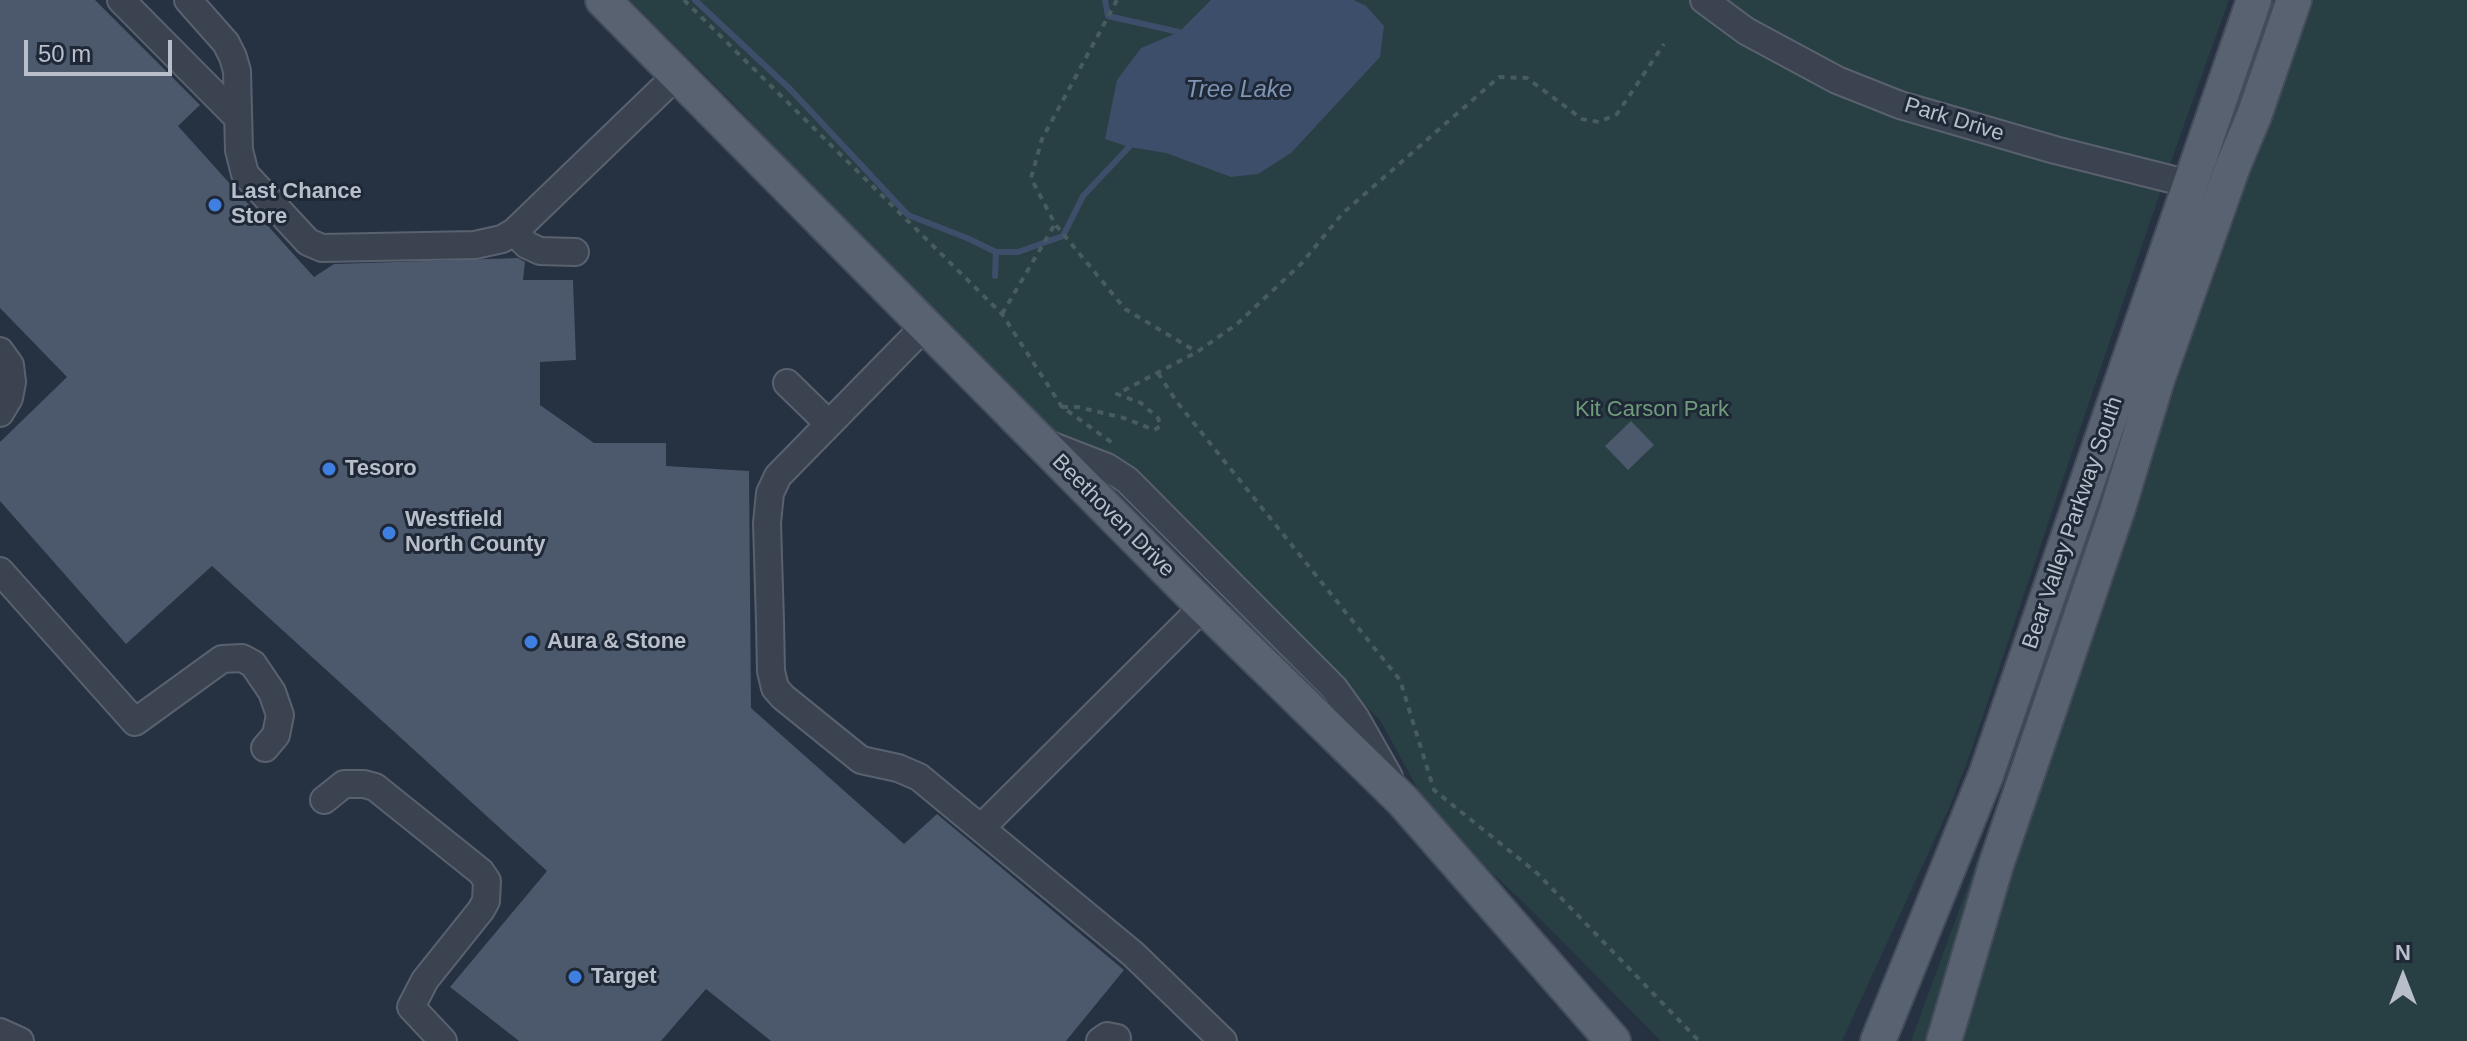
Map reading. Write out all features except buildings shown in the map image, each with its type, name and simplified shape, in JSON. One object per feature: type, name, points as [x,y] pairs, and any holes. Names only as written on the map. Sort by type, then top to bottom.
[{"type":"main road","name":"Beethoven Drive","points":[[603,0],[1203,607],[1403,801],[1613,1041]]},
{"type":"main road","name":"Bear Valley Parkway South","points":[[1878,1041],[1986,775],[2254,0]]},
{"type":"main road","name":"Bear Valley Parkway South","points":[[1944,1041],[1996,865],[2118,508],[2157,380],[2294,0]]},
{"type":"street","points":[[121,0],[238,118]]},
{"type":"street","points":[[189,0],[226,43],[233,57],[237,71],[239,150],[245,174],[314,246],[475,245],[502,239],[514,232],[677,75]]},
{"type":"street","name":"Park Drive","points":[[1704,0],[1746,31],[1837,80],[1900,105],[2055,150],[2223,192]]},
{"type":"street","points":[[514,232],[527,245],[540,251],[575,252]]},
{"type":"street","points":[[926,325],[778,476],[770,493],[767,514],[771,671],[775,688],[861,760],[898,768],[919,777],[1133,954],[1223,1041]]},
{"type":"street","points":[[0,351],[10,365],[12,382],[9,398],[0,413]]},
{"type":"street","points":[[787,383],[829,424]]},
{"type":"street","points":[[1039,441],[1107,467],[1127,480],[1334,688],[1355,717],[1403,801]]},
{"type":"street","points":[[0,571],[135,722],[222,659],[242,658],[253,664],[272,692],[280,715],[276,735],[265,748]]},
{"type":"street","points":[[981,828],[1203,607]]},
{"type":"street","points":[[324,800],[344,784],[375,787],[481,872],[487,881],[486,901],[481,910],[425,980],[411,1007],[443,1041]]},
{"type":"street","points":[[0,1032],[20,1041]]},
{"type":"path","points":[[684,0],[1001,314],[1062,407],[1078,407],[1124,418],[1154,430],[1161,426],[1158,418],[1141,403],[1117,394],[1197,352],[1237,324],[1301,264],[1343,213],[1499,77],[1527,78],[1582,119],[1599,122],[1617,114],[1664,44]]},
{"type":"path","points":[[1117,0],[1042,139],[1031,178],[1055,224],[1125,309],[1197,352]]},
{"type":"path","points":[[1001,314],[1055,224]]},
{"type":"path","points":[[1158,373],[1177,402],[1400,680],[1434,790],[1537,873],[1699,1041]]},
{"type":"green space","name":"Kit Carson Park","points":[[630,0],[2229,0],[2164,181],[1969,757],[1950,806],[1842,1041],[1661,1041],[1433,817],[1380,720],[1136,478],[1045,434],[735,105]]},
{"type":"green space","points":[[2274,0],[2467,0],[2467,1041],[1911,1041],[2007,779],[2133,402]]},
{"type":"water","name":"Tree Lake","points":[[1211,0],[1354,0],[1366,6],[1384,26],[1380,57],[1291,153],[1258,174],[1231,177],[1166,153],[1129,147],[1105,139],[1117,80],[1141,48],[1179,32]]},
{"type":"waterway","points":[[695,0],[791,90],[908,215],[996,252],[1018,252],[1063,236],[1083,196],[1129,147]]},
{"type":"waterway","points":[[1105,0],[1108,16],[1179,32]]},
{"type":"waterway","points":[[995,276],[996,252]]},
{"type":"place","name":"Last Chance Store","points":[[215,205]]},
{"type":"place","name":"Tesoro","points":[[329,469]]},
{"type":"place","name":"Westfield North County","points":[[389,533]]},
{"type":"place","name":"Aura & Stone","points":[[531,642]]},
{"type":"place","name":"Target","points":[[575,977]]}]
